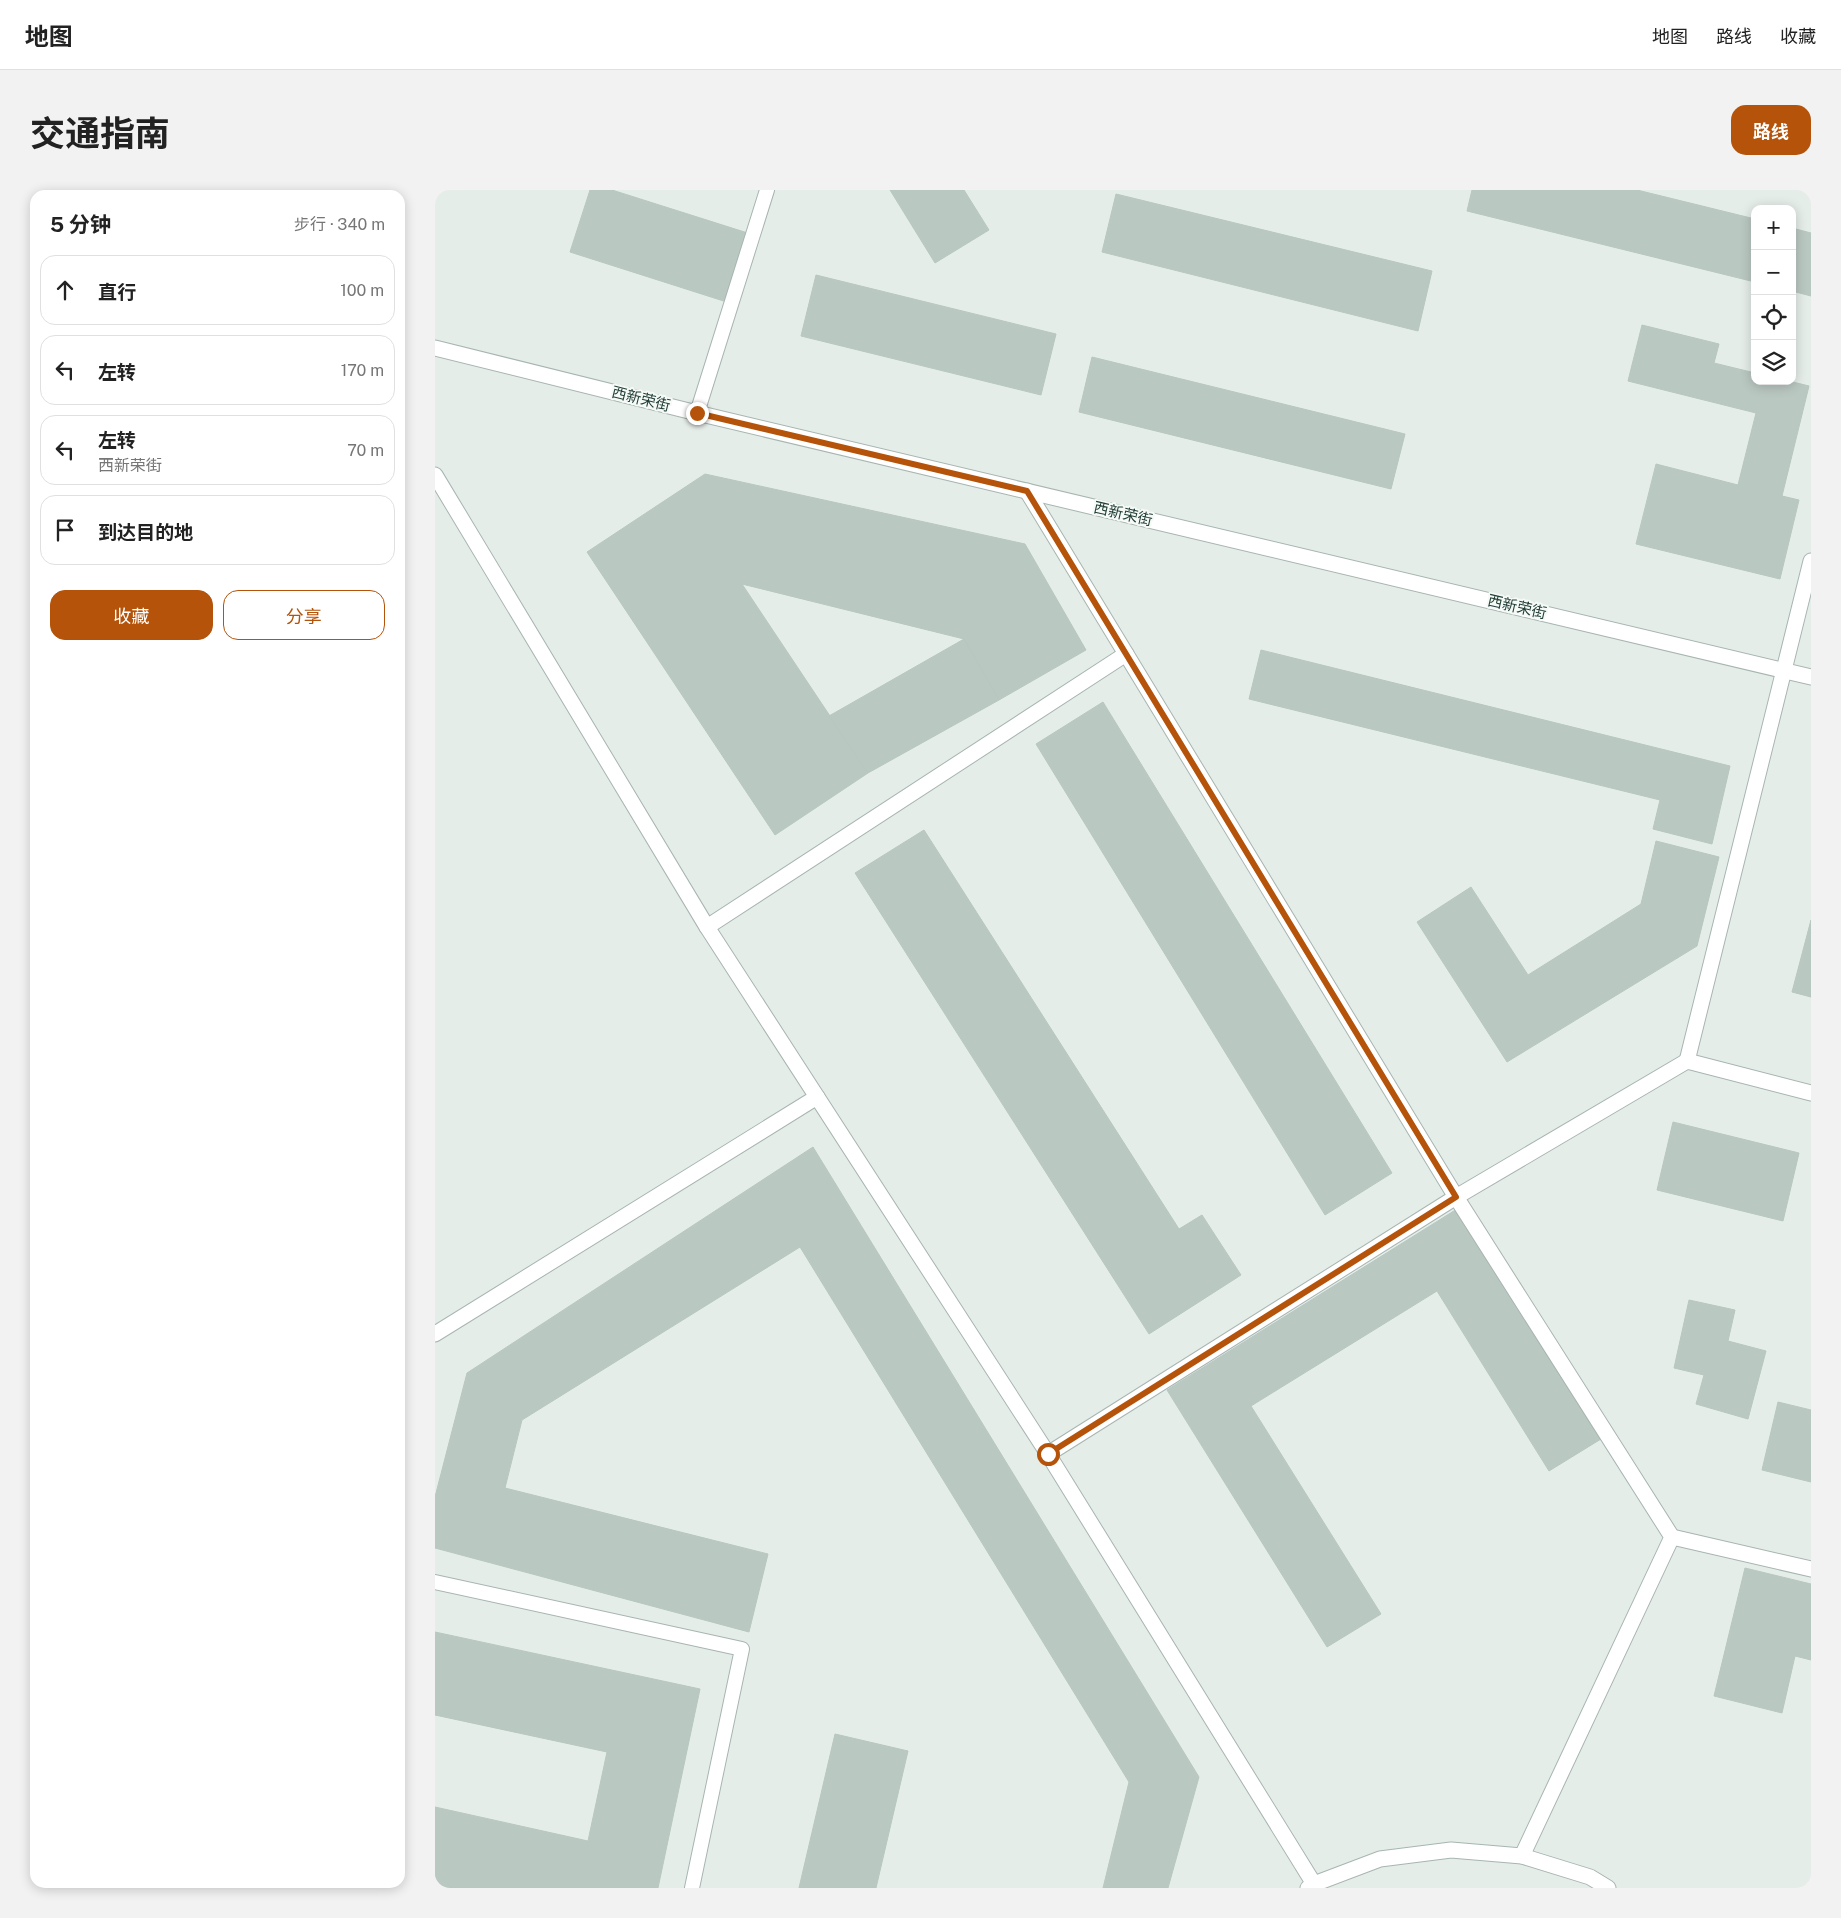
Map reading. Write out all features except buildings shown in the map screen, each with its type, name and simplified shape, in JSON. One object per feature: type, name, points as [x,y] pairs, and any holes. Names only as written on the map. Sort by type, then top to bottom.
[{"type":"street","name":"西新荣街","points":[[435,348],[697,413],[1811,678]]},
{"type":"street","points":[[435,475],[707,927],[1048,1454],[1311,1886],[1380,1859],[1451,1850],[1522,1856],[1590,1877],[1608,1888]]},
{"type":"street","points":[[1027,491],[1456,1197],[1672,1537],[1811,1569]]},
{"type":"street","points":[[1687,1061],[1811,561]]},
{"type":"street","points":[[707,927],[1126,654]]},
{"type":"street","points":[[1048,1454],[1456,1197],[1687,1061],[1811,1093]]},
{"type":"street","points":[[435,1334],[817,1097]]},
{"type":"street","points":[[1522,1856],[1672,1537]]},
{"type":"lane","points":[[697,413],[767,190]]},
{"type":"lane","points":[[435,1582],[742,1649],[693,1888]]},
{"type":"route","points":[[697,413],[1027,491],[1456,1197],[1048,1454]]}]
